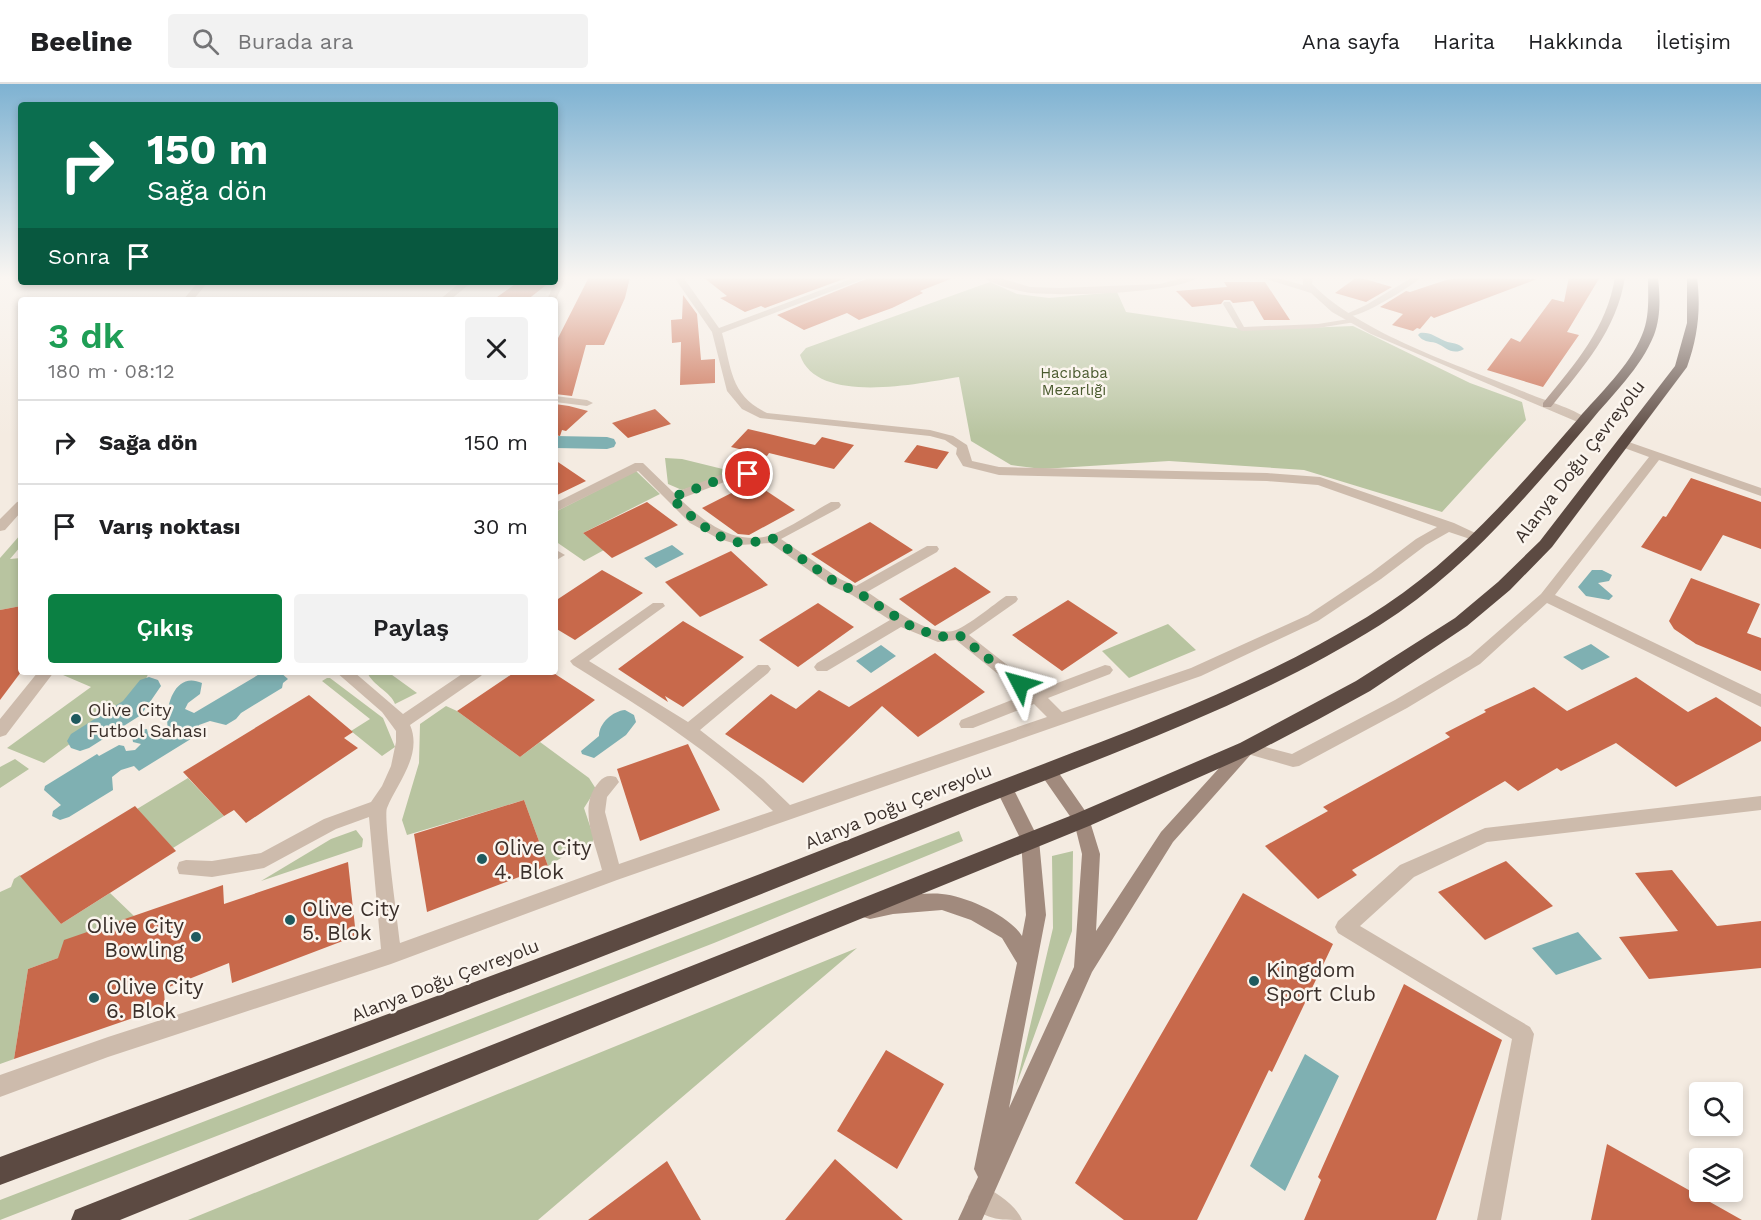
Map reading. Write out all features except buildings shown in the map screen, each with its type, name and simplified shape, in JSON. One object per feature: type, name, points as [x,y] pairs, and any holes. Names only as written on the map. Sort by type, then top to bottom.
[{"type":"highway","name":"Alanya Doğu Çevreyolu","points":[[0,1171],[811,865],[1215,704],[1329,646],[1377,619],[1419,591],[1479,537],[1534,481],[1584,421],[1637,356],[1650,330]]},
{"type":"highway","name":"Alanya Doğu Çevreyolu","points":[[85,1220],[1082,820],[1247,748],[1363,687],[1461,622],[1504,586],[1546,544],[1681,367],[1693,330]]},
{"type":"street","points":[[722,330],[717,332],[732,391],[746,407],[764,416],[930,433],[957,442],[963,447],[962,454],[968,463],[999,471],[1267,477],[1320,481],[1479,537]]},
{"type":"street","points":[[1373,330],[1389,339],[1584,421]]},
{"type":"street","points":[[1547,405],[1603,330]]},
{"type":"street","points":[[558,399],[587,403]]},
{"type":"street","points":[[1623,444],[1761,492]]},
{"type":"street","points":[[970,1220],[1084,967],[1167,837],[1247,748],[1293,761],[1401,704],[1474,660],[1546,597],[1657,455]]},
{"type":"street","points":[[558,506],[639,466],[695,520],[731,539],[747,543],[772,538],[835,505]]},
{"type":"street","points":[[671,498],[724,478],[748,474]]},
{"type":"street","points":[[0,527],[18,508]]},
{"type":"street","points":[[0,1086],[108,1047],[391,955],[612,874],[1196,672],[1313,618],[1376,576],[1421,542],[1449,526]]},
{"type":"street","points":[[772,538],[835,582],[857,592],[901,620],[938,637],[959,635],[1011,599]]},
{"type":"street","points":[[857,592],[932,549]]},
{"type":"street","points":[[1546,597],[1761,702]]},
{"type":"street","points":[[658,606],[578,661],[688,730],[757,784],[788,813]]},
{"type":"street","points":[[822,667],[901,620]]},
{"type":"street","points":[[959,635],[1036,696],[1060,720]]},
{"type":"street","points":[[688,730],[764,669]]},
{"type":"street","points":[[967,724],[1105,670]]},
{"type":"street","points":[[0,731],[44,675]]},
{"type":"street","points":[[186,868],[212,869],[264,860],[279,854],[322,827],[359,812],[377,808],[388,795],[405,740],[401,723],[347,675]]},
{"type":"street","points":[[401,723],[472,675]]},
{"type":"street","points":[[1048,771],[1082,820],[1090,854],[1084,967]]},
{"type":"street","points":[[610,782],[596,802],[596,812],[612,874]]},
{"type":"street","points":[[980,1197],[1036,915],[1030,840],[1004,787]]},
{"type":"street","points":[[1489,1220],[1523,1034],[1345,927],[1407,871],[1485,835],[1761,803]]},
{"type":"street","points":[[377,808],[391,955]]},
{"type":"street","points":[[835,919],[893,906],[942,902],[977,913],[1009,932],[1028,964]]},
{"type":"street","points":[[980,1197],[1010,1220]]},
{"type":"green space","name":"Hacıbaba Mezarlığı","points":[[856,330],[1361,330],[1470,383],[1522,402],[1526,420],[1442,512],[1304,470],[1169,461],[1042,469],[1011,465],[971,441],[959,377],[896,386],[847,386],[827,381],[810,371],[800,355],[806,348]]},
{"type":"green space","points":[[665,458],[682,459],[739,473],[682,490],[668,484]]},
{"type":"green space","points":[[636,471],[660,494],[583,533],[604,550],[584,561],[558,543],[558,510]]},
{"type":"green space","points":[[18,537],[18,550],[10,559],[18,558],[18,607],[0,610],[0,558]]},
{"type":"green space","points":[[1168,624],[1196,650],[1129,678],[1102,651]]},
{"type":"green space","name":"Olive City Futbol Sahası","points":[[63,675],[148,675],[142,688],[144,689],[44,763],[7,748],[91,687]]},
{"type":"green space","points":[[369,675],[392,675],[417,693],[395,704]]},
{"type":"green space","points":[[327,678],[383,718],[395,747],[382,756],[351,731],[370,719],[322,681]]},
{"type":"green space","points":[[446,706],[457,711],[520,757],[540,742],[589,778],[596,789],[584,808],[594,838],[592,843],[574,850],[548,866],[524,800],[407,835],[402,820],[419,763],[420,724]]},
{"type":"green space","points":[[15,759],[29,769],[0,788],[0,767]]},
{"type":"green space","points":[[188,778],[224,816],[173,848],[137,809]]},
{"type":"green space","points":[[356,830],[363,839],[362,847],[261,881],[331,839]]},
{"type":"green space","points":[[959,831],[963,841],[714,943],[0,1220],[0,1200]]},
{"type":"green space","points":[[1073,851],[1072,931],[1016,1086],[1053,928],[1052,856]]},
{"type":"green space","points":[[20,875],[61,924],[110,893],[134,916],[58,958],[28,969],[14,1059],[0,1064],[0,892],[11,887],[14,879]]},
{"type":"green space","points":[[857,948],[538,1220],[188,1220]]},
{"type":"water","points":[[1420,333],[1430,334],[1464,349],[1456,352],[1449,350],[1422,339],[1418,335]]},
{"type":"water","points":[[672,545],[684,554],[656,568],[644,558]]},
{"type":"water","points":[[1592,570],[1602,570],[1612,575],[1609,581],[1598,583],[1613,596],[1609,600],[1586,596],[1578,587]]},
{"type":"water","points":[[1591,644],[1610,657],[1582,670],[1563,657]]},
{"type":"water","points":[[881,645],[896,656],[871,673],[856,661]]},
{"type":"water","points":[[258,675],[283,675],[288,679],[283,683],[282,688],[226,725],[210,721],[199,725],[194,737],[139,771],[134,766],[121,770],[112,777],[113,790],[69,817],[60,820],[52,816],[53,811],[61,805],[44,790],[45,786],[97,754],[99,756],[119,745],[124,746],[126,751],[135,750],[141,744],[133,742],[132,736],[138,730],[147,729],[148,734],[156,734],[168,729],[168,712],[173,694],[184,682],[192,680],[202,683],[200,694],[188,703],[185,709],[194,713]]},
{"type":"water","points":[[625,710],[634,715],[636,722],[626,735],[594,758],[582,754],[581,751],[599,736],[601,727],[607,719]]},
{"type":"water","points":[[1578,932],[1602,959],[1556,975],[1532,948]]},
{"type":"water","points":[[1305,1054],[1339,1076],[1285,1191],[1250,1166]]},
{"type":"waterway","points":[[558,442],[607,443]]},
{"type":"waterway","points":[[80,741],[132,708],[149,686]]},
{"type":"place","name":"Olive City Futbol Sahası","points":[[76,719]]},
{"type":"place","name":"Olive City 4. Blok","points":[[482,859]]},
{"type":"place","name":"Olive City 5. Blok","points":[[290,920]]},
{"type":"place","name":"Olive City Bowling","points":[[196,937]]},
{"type":"place","name":"Kingdom Sport Club","points":[[1254,981]]},
{"type":"place","name":"Olive City 6. Blok","points":[[94,998]]},
{"type":"route","points":[[748,474],[724,478],[671,498],[695,520],[731,539],[747,543],[772,538],[835,582],[857,592],[909,625],[938,637],[959,635],[1020,684]]}]
